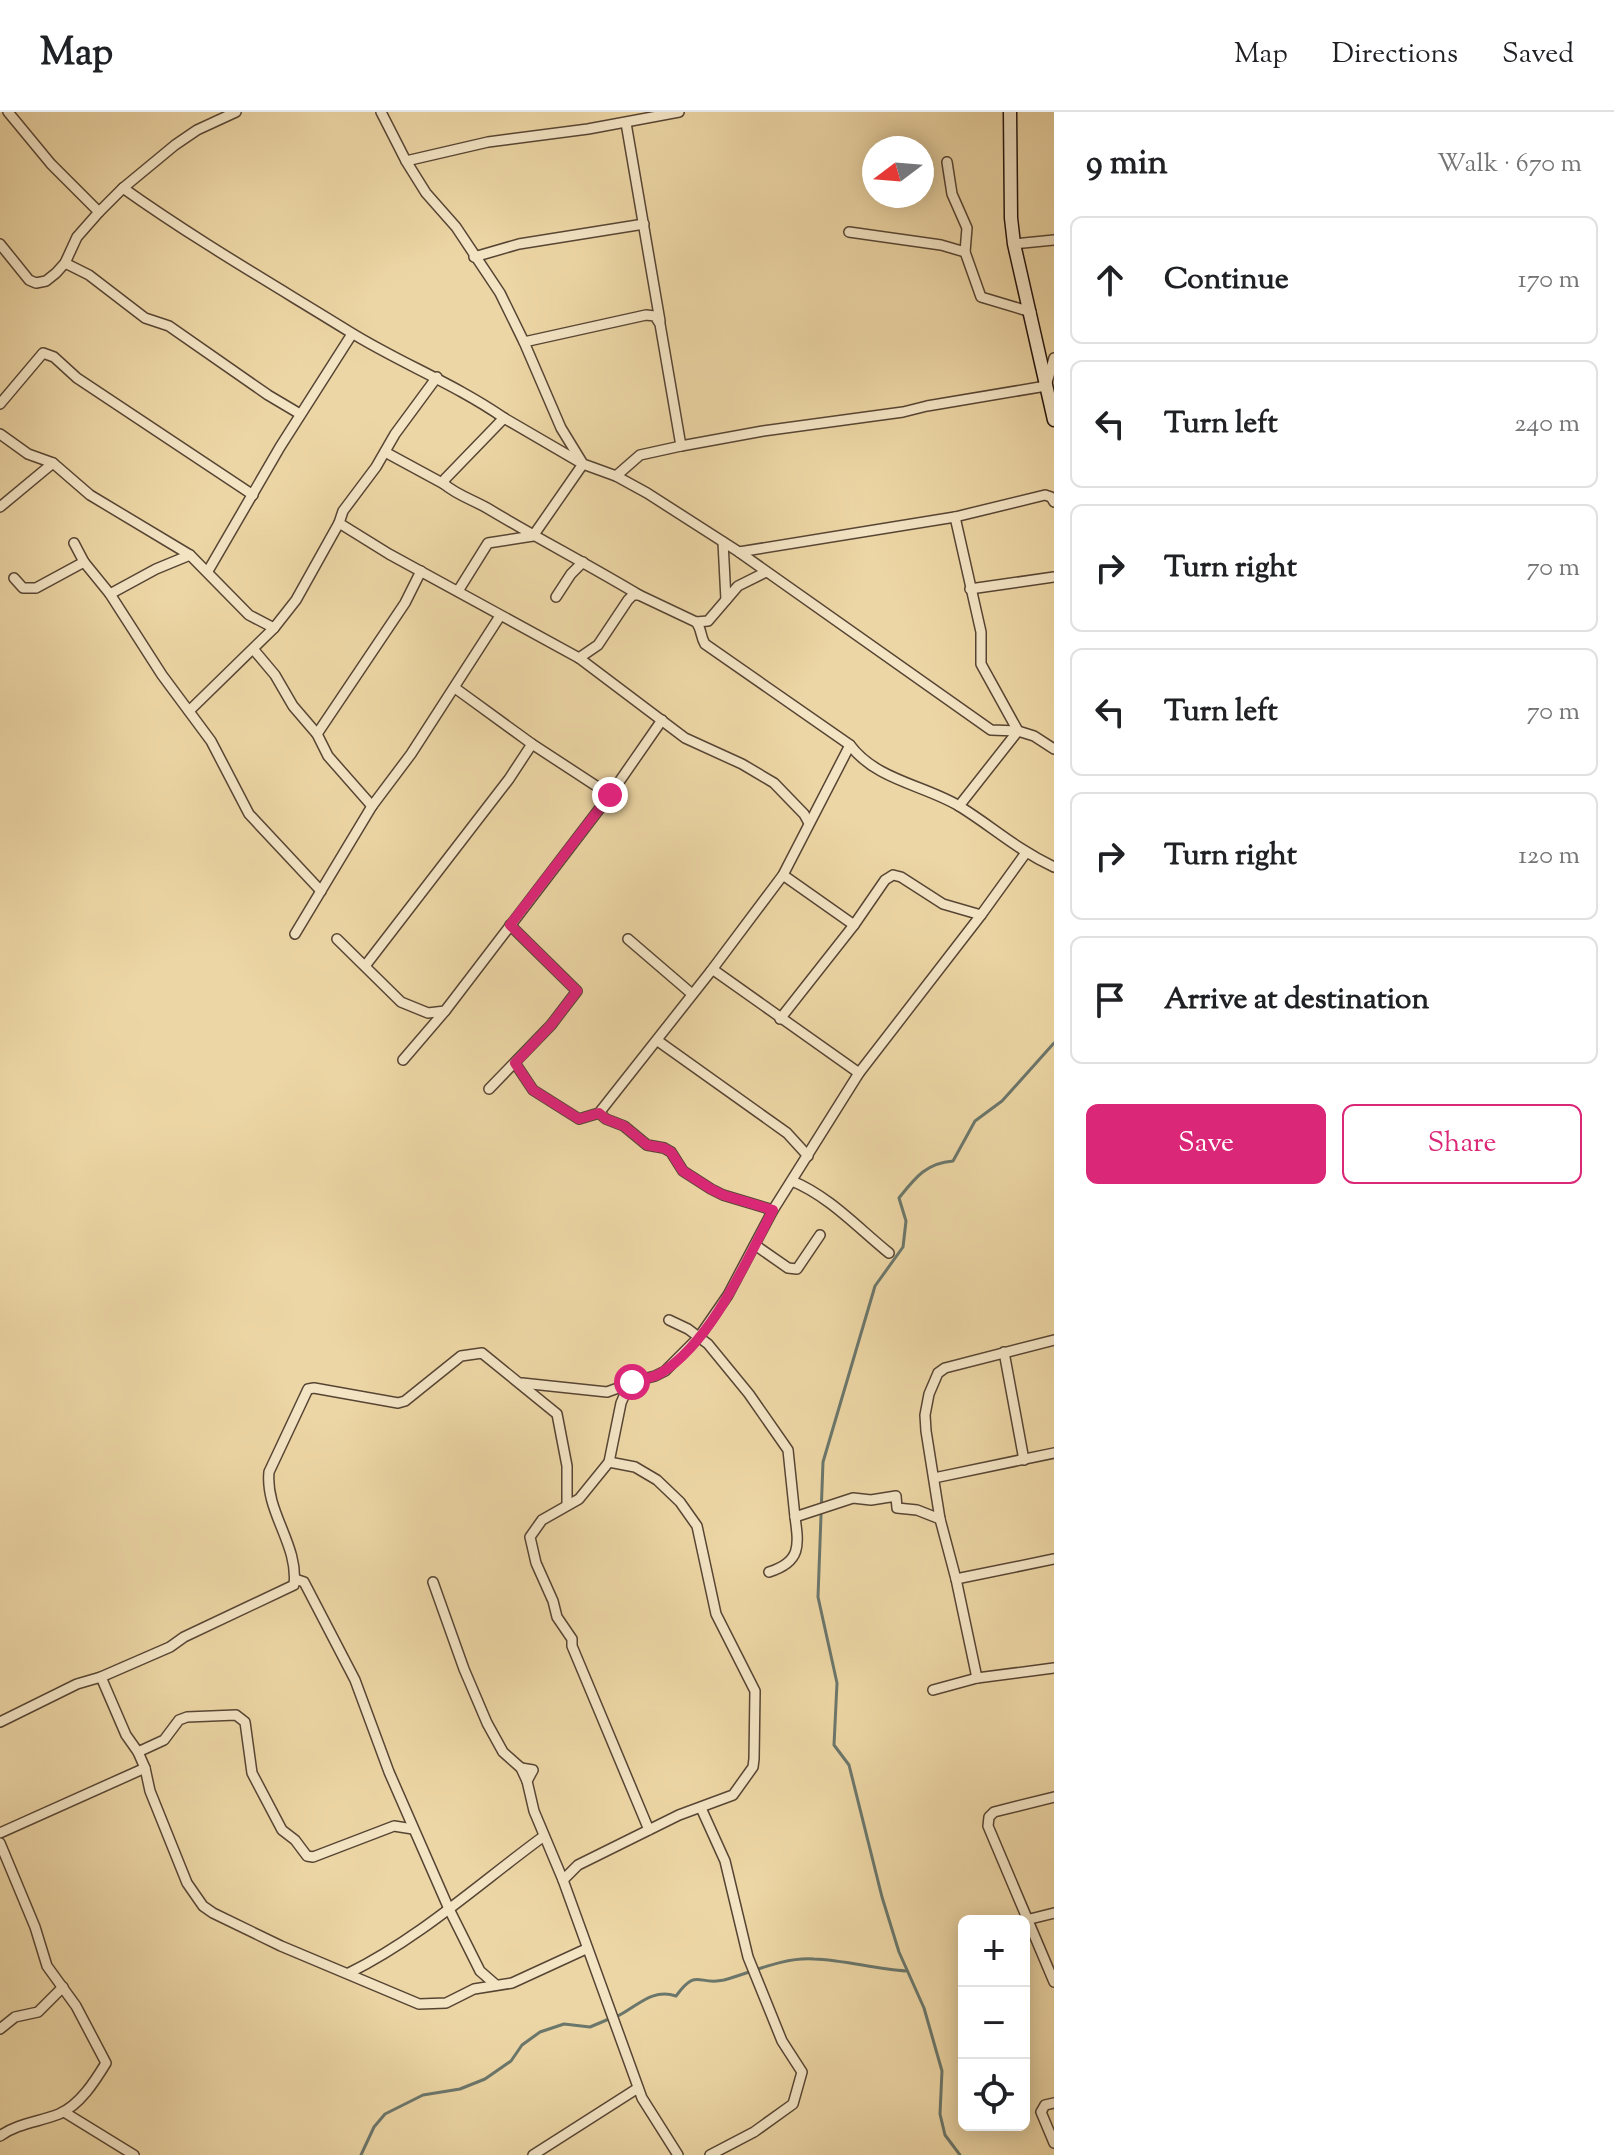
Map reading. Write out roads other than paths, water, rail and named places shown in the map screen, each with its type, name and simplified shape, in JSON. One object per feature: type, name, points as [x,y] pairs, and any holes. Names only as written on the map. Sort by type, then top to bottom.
[{"type":"main road","points":[[1010,112],[1014,244],[1054,420]]},
{"type":"street","points":[[8,112],[71,186],[99,212]]},
{"type":"street","points":[[0,244],[29,280],[36,283],[46,281],[65,263],[77,237],[123,188],[197,130],[236,112]]},
{"type":"street","points":[[381,112],[426,193],[456,227],[500,293],[561,428],[583,464]]},
{"type":"street","points":[[406,161],[488,142],[626,123],[679,112]]},
{"type":"street","points":[[626,123],[681,446]]},
{"type":"street","points":[[947,162],[952,194],[967,228],[965,252],[981,297],[1031,312]]},
{"type":"street","points":[[123,188],[187,232],[352,334],[473,396],[504,418],[583,464],[616,476],[647,493],[739,552],[991,730],[1018,731],[1034,736],[1054,749]]},
{"type":"street","points":[[474,257],[519,244],[644,224]]},
{"type":"street","points":[[849,232],[941,245],[965,252]]},
{"type":"street","points":[[1014,244],[1054,240]]},
{"type":"street","points":[[65,263],[89,275],[145,318],[169,326],[300,414]]},
{"type":"street","points":[[524,342],[646,315],[655,316],[660,324]]},
{"type":"street","points":[[208,571],[300,414],[352,334]]},
{"type":"street","points":[[0,404],[43,353],[54,357],[77,378],[253,495]]},
{"type":"street","points":[[616,476],[640,455],[681,446],[763,431],[903,412],[1046,386],[1054,358]]},
{"type":"street","points":[[189,711],[254,650],[296,600],[343,511],[385,452],[405,417],[437,377]]},
{"type":"street","points":[[444,484],[473,447],[504,418]]},
{"type":"street","points":[[0,434],[28,454],[53,463],[90,495],[190,555],[249,615],[274,628]]},
{"type":"street","points":[[385,452],[639,595],[701,623]]},
{"type":"street","points":[[0,507],[53,463]]},
{"type":"street","points":[[458,591],[488,543],[533,536],[583,464]]},
{"type":"street","points":[[739,552],[955,517],[1045,495],[1054,502]]},
{"type":"street","points":[[955,517],[981,632],[981,664],[1018,731]]},
{"type":"street","points":[[339,523],[579,658],[701,747],[764,775],[804,814],[809,823]]},
{"type":"street","points":[[723,542],[726,600]]},
{"type":"street","points":[[74,543],[84,562],[110,594],[211,741],[249,814],[321,891]]},
{"type":"street","points":[[110,594],[190,555]]},
{"type":"street","points":[[14,578],[23,588],[36,588],[84,562]]},
{"type":"street","points":[[556,597],[583,562]]},
{"type":"street","points":[[317,734],[405,603],[421,571]]},
{"type":"street","points":[[766,572],[738,586],[701,623],[701,637],[705,644],[850,745],[858,757],[911,787],[959,806],[1025,854],[1054,867]]},
{"type":"street","points":[[970,589],[1054,577]]},
{"type":"street","points":[[579,658],[604,637],[628,600],[633,595],[639,595]]},
{"type":"street","points":[[295,934],[372,806],[455,688],[500,616]]},
{"type":"street","points":[[254,650],[317,734],[328,756],[372,806]]},
{"type":"street","points":[[455,688],[610,795]]},
{"type":"street","points":[[403,1060],[445,1011],[610,795],[662,720]]},
{"type":"street","points":[[959,806],[1018,731]]},
{"type":"street","points":[[365,966],[509,779],[532,744]]},
{"type":"street","points":[[515,1063],[533,1090],[565,1112],[579,1119],[599,1113],[658,1041],[783,875],[850,745]]},
{"type":"street","points":[[520,1383],[607,1392],[665,1371],[699,1337],[728,1295],[773,1210],[859,1073],[1025,854]]},
{"type":"street","points":[[783,875],[854,925]]},
{"type":"street","points":[[780,1019],[885,880],[893,875],[943,904],[981,915]]},
{"type":"street","points":[[489,1089],[551,1025],[577,991],[510,925]]},
{"type":"street","points":[[337,939],[401,1002],[428,1013],[445,1011]]},
{"type":"street","points":[[628,939],[692,994]]},
{"type":"street","points":[[711,971],[859,1073]]},
{"type":"street","points":[[658,1041],[787,1133],[808,1156]]},
{"type":"street","points":[[599,1113],[624,1126],[647,1145],[671,1152],[683,1171],[711,1189],[773,1210]]},
{"type":"street","points":[[792,1181],[831,1205],[889,1253]]},
{"type":"street","points":[[755,1245],[788,1268],[797,1269],[820,1235]]},
{"type":"street","points":[[669,1320],[699,1337],[725,1363],[788,1450],[799,1546],[789,1561],[769,1572]]},
{"type":"street","points":[[977,1678],[940,1519],[925,1415],[929,1394],[938,1373],[952,1365],[1054,1340]]},
{"type":"street","points":[[1004,1352],[1024,1460]]},
{"type":"street","points":[[0,1722],[77,1684],[170,1647],[184,1637],[294,1585],[290,1552],[267,1485],[269,1472],[308,1389],[398,1403],[405,1401],[461,1356],[482,1353],[557,1414],[567,1466],[567,1505]]},
{"type":"street","points":[[632,1382],[621,1403],[609,1462],[579,1499],[542,1520],[530,1537],[536,1563],[557,1617],[572,1639],[572,1646],[649,1830]]},
{"type":"street","points":[[934,1478],[1054,1453]]},
{"type":"street","points":[[563,1880],[578,1865],[679,1815],[733,1795],[753,1767],[755,1691],[716,1614],[700,1535],[693,1519],[657,1480],[635,1467],[609,1462]]},
{"type":"street","points":[[795,1517],[853,1498],[871,1500],[890,1495],[896,1496],[897,1508],[917,1510],[940,1519]]},
{"type":"street","points":[[956,1579],[1054,1559]]},
{"type":"street","points":[[295,1579],[304,1582],[355,1680],[413,1829],[449,1909],[480,1971],[496,1985]]},
{"type":"street","points":[[433,1582],[487,1723],[503,1752],[521,1768],[527,1781],[534,1811],[563,1880],[649,2114],[678,2155]]},
{"type":"street","points":[[933,1690],[977,1678],[1054,1668]]},
{"type":"street","points":[[101,1677],[126,1735],[145,1768],[150,1791],[187,1883],[203,1906],[281,1946],[419,2004],[446,2003],[474,1989],[525,1978],[586,1949]]},
{"type":"street","points":[[138,1752],[164,1740],[179,1720],[236,1715],[245,1722],[250,1764],[257,1783],[282,1830],[295,1840],[307,1856],[313,1857],[394,1826],[413,1829]]},
{"type":"street","points":[[0,1833],[145,1768]]},
{"type":"street","points":[[1024,1915],[988,1826],[989,1817],[994,1812],[1054,1797]]},
{"type":"street","points":[[701,1808],[725,1861],[748,1957],[782,2041],[802,2072],[793,2104],[754,2132],[710,2155]]},
{"type":"street","points":[[349,1973],[373,1961],[449,1909],[544,1836]]},
{"type":"street","points":[[0,1843],[35,1927],[47,1966],[76,2006],[106,2063],[95,2081],[64,2112],[11,2128],[0,2136]]},
{"type":"street","points":[[1030,1919],[1054,1913]]},
{"type":"street","points":[[1030,1929],[1054,1982]]},
{"type":"street","points":[[0,2029],[15,2017],[38,2012],[63,1987]]},
{"type":"street","points":[[533,2155],[638,2088]]},
{"type":"street","points":[[1054,2103],[1042,2108],[1041,2112],[1054,2143]]},
{"type":"street","points":[[64,2112],[134,2155]]},
{"type":"waterway","points":[[960,2155],[945,2135],[940,2114],[942,2071],[924,2008],[899,1952],[882,1897],[849,1765],[834,1745],[837,1683],[818,1597],[823,1462],[875,1286],[903,1247],[906,1221],[899,1198],[928,1168],[953,1161],[975,1121],[1002,1101],[1054,1043]]},
{"type":"waterway","points":[[616,2017],[652,1996],[676,1996],[694,1980],[724,1980],[791,1960],[825,1960],[906,1971]]},
{"type":"waterway","points":[[361,2155],[374,2127],[385,2114],[423,2095],[460,2089],[485,2079],[511,2061],[522,2045],[540,2032],[564,2024],[590,2027],[609,2019]]}]
